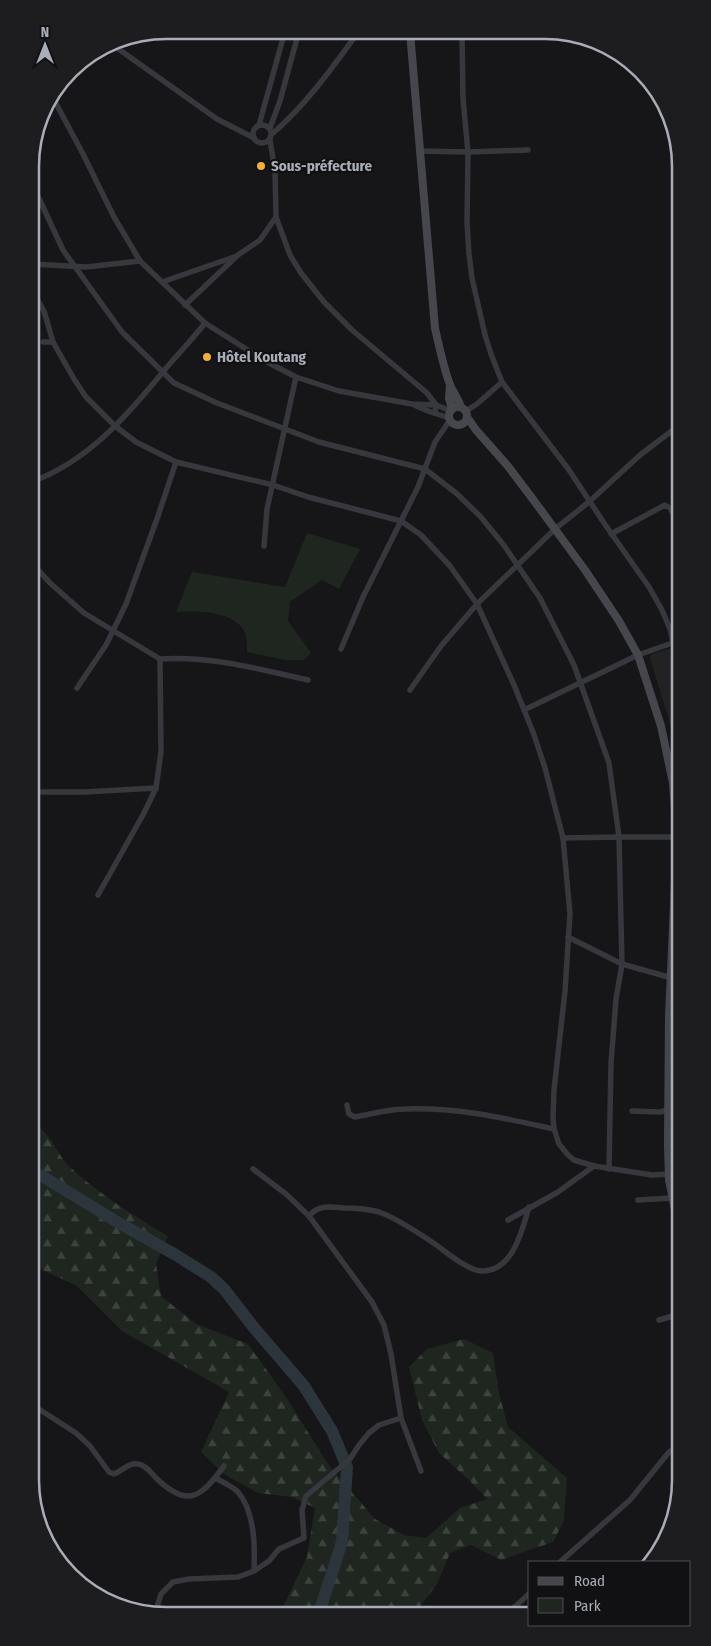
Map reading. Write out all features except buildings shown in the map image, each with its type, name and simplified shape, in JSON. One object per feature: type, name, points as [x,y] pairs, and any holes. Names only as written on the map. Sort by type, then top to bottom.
[{"type":"main road","points":[[411,39],[435,328],[450,385],[476,430],[507,465],[555,529],[619,621],[638,655],[661,726],[672,777]]},
{"type":"main road","points":[[450,385],[451,414],[455,424],[461,424],[476,430]]},
{"type":"main road","points":[[451,414],[465,412]]},
{"type":"main road","points":[[461,424],[465,412]]},
{"type":"main road","points":[[672,1035],[668,1110],[669,1177],[672,1198]]},
{"type":"street","points":[[254,138],[253,132],[259,125],[283,39]]},
{"type":"street","points":[[270,134],[297,39]]},
{"type":"street","points":[[117,48],[217,119],[261,143],[297,110],[353,39]]},
{"type":"street","points":[[462,39],[463,99],[468,152],[467,223],[472,278],[485,335],[502,382],[570,470],[611,534],[649,587],[662,610],[672,634]]},
{"type":"street","points":[[56,103],[84,154],[114,217],[140,261],[205,323],[265,361],[296,377],[339,391],[412,404],[436,405]]},
{"type":"street","points":[[259,125],[265,125],[270,134],[275,172],[276,217],[290,254],[312,288],[352,330],[427,393],[436,405],[451,414]]},
{"type":"street","points":[[420,151],[528,150]]},
{"type":"street","points":[[39,198],[63,250],[122,332],[174,383],[189,391],[319,442],[426,469],[444,482],[480,516],[503,544],[540,598],[574,665],[609,763],[620,837],[622,964],[616,999],[611,1063],[609,1169]]},
{"type":"street","points":[[185,305],[238,256],[260,240],[276,217]]},
{"type":"street","points":[[162,282],[238,256]]},
{"type":"street","points":[[39,264],[103,266],[119,262],[140,261]]},
{"type":"street","points":[[39,302],[44,311],[53,342],[86,397],[136,442],[176,462],[273,485],[308,497],[401,521],[421,535],[450,566],[477,604],[514,684],[545,768],[563,838],[570,898],[565,991],[554,1090],[554,1129],[559,1144],[574,1160],[594,1166],[672,1178]]},
{"type":"street","points":[[39,478],[64,466],[96,445],[135,406],[205,323]]},
{"type":"street","points":[[43,342],[53,342]]},
{"type":"street","points":[[264,546],[264,524],[296,377]]},
{"type":"street","points":[[465,412],[502,382]]},
{"type":"street","points":[[412,404],[435,414],[451,414]]},
{"type":"street","points":[[435,414],[436,405]]},
{"type":"street","points":[[341,650],[363,597],[426,469],[435,442],[451,414]]},
{"type":"street","points":[[410,690],[441,646],[477,604],[555,529],[590,501],[640,455],[672,431]]},
{"type":"street","points":[[77,688],[114,631],[126,604],[176,462]]},
{"type":"street","points":[[611,534],[665,505],[672,511]]},
{"type":"street","points":[[39,571],[84,613],[160,660],[193,660],[246,665],[308,680]]},
{"type":"street","points":[[524,710],[638,655],[672,643]]},
{"type":"street","points":[[98,896],[144,814],[156,788],[161,752],[160,660]]},
{"type":"street","points":[[39,792],[84,792],[156,788]]},
{"type":"street","points":[[563,838],[672,837]]},
{"type":"street","points":[[568,937],[622,964],[672,978]]},
{"type":"street","points":[[347,1105],[349,1114],[356,1117],[403,1109],[444,1109],[480,1113],[554,1129]]},
{"type":"street","points":[[632,1111],[660,1112],[668,1110]]},
{"type":"street","points":[[508,1220],[558,1192],[594,1166]]},
{"type":"street","points":[[253,1168],[286,1194],[309,1216],[372,1302],[384,1325],[391,1354],[401,1418],[421,1470]]},
{"type":"street","points":[[638,1200],[672,1198]]},
{"type":"street","points":[[309,1216],[314,1210],[322,1207],[356,1208],[378,1212],[429,1239],[471,1268],[481,1271],[492,1269],[504,1262],[514,1250],[529,1208]]},
{"type":"street","points":[[659,1320],[672,1316]]},
{"type":"street","points":[[39,1409],[76,1433],[90,1446],[109,1472],[114,1474],[129,1465],[137,1464],[144,1467],[162,1484],[180,1496],[188,1497],[198,1493],[215,1478],[224,1466]]},
{"type":"street","points":[[157,1607],[161,1594],[172,1582],[238,1577],[254,1571],[269,1561],[279,1549],[304,1538],[302,1510],[306,1496],[350,1459],[369,1433],[379,1425],[401,1418]]},
{"type":"street","points":[[561,1561],[630,1500],[672,1450]]},
{"type":"street","points":[[215,1478],[227,1484],[238,1493],[247,1511],[255,1545],[254,1571]]},
{"type":"street","points":[[515,1607],[528,1595]]},
{"type":"shaded area","points":[[672,648],[672,730],[650,658],[652,654]]},
{"type":"green space","points":[[307,533],[360,549],[339,589],[322,580],[290,602],[288,621],[311,653],[304,660],[285,660],[247,652],[246,636],[242,627],[226,617],[205,612],[176,612],[192,572],[285,587]]},
{"type":"green space","points":[[39,1127],[50,1138],[70,1167],[81,1177],[143,1221],[168,1236],[156,1264],[161,1296],[196,1324],[248,1344],[286,1397],[328,1464],[375,1519],[404,1535],[426,1538],[460,1508],[487,1499],[439,1453],[422,1420],[409,1367],[427,1349],[464,1339],[493,1353],[499,1393],[508,1427],[567,1478],[564,1520],[553,1542],[501,1560],[471,1545],[450,1553],[437,1584],[420,1607],[283,1607],[307,1557],[315,1508],[292,1497],[258,1493],[224,1474],[201,1452],[229,1392],[122,1331],[77,1286],[39,1268]]},
{"type":"waterway","points":[[39,1175],[211,1277],[224,1289],[255,1329],[304,1386],[332,1431],[347,1467],[342,1542],[321,1607]]},
{"type":"place","name":"Sous-préfecture","points":[[261,166]]},
{"type":"place","name":"Hôtel Koutang","points":[[207,357]]}]
